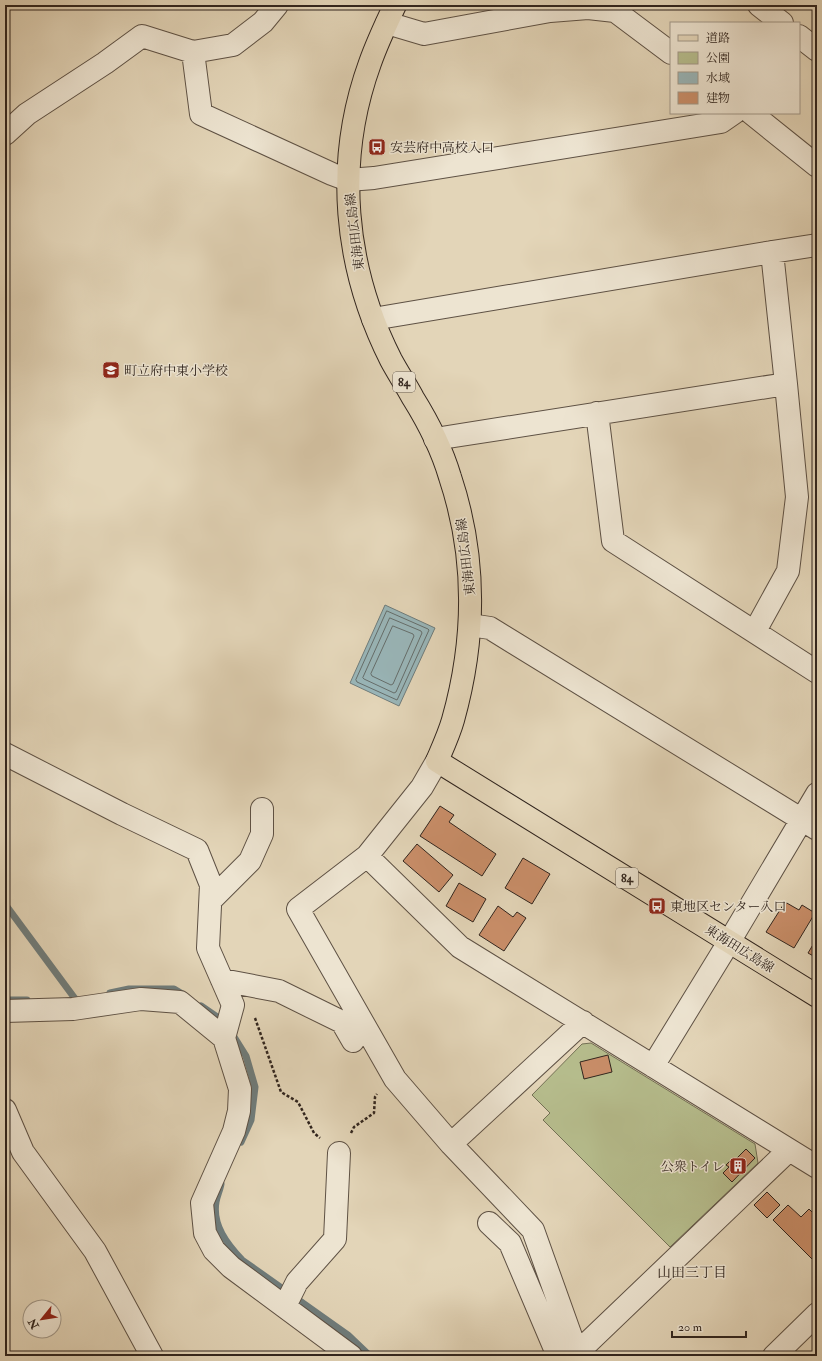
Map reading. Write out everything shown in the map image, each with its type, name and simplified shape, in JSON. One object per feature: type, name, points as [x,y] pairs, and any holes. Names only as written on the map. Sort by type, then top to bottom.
[{"type":"main road","name":"東海田広島線","points":[[391,14],[370,63],[358,100],[351,138],[348,180],[349,215],[354,253],[363,291],[372,319],[392,362],[415,400],[435,439],[450,476],[461,516],[468,557],[471,599],[470,625],[463,682],[452,722],[438,761],[817,996]]},
{"type":"street","points":[[5,134],[27,114],[105,63],[142,36],[193,52],[233,45],[263,22],[277,5]]},
{"type":"street","points":[[759,5],[781,22]]},
{"type":"street","points":[[391,14],[424,34],[550,11],[588,8],[615,11],[670,52]]},
{"type":"street","points":[[800,37],[817,50]]},
{"type":"street","points":[[193,52],[201,114],[348,180],[382,176],[721,122],[733,114]]},
{"type":"street","points":[[752,114],[817,166]]},
{"type":"street","points":[[372,319],[817,245]]},
{"type":"street","points":[[755,631],[788,571],[797,497],[772,252]]},
{"type":"street","points":[[435,439],[786,384]]},
{"type":"street","points":[[597,413],[613,541],[817,672]]},
{"type":"street","points":[[470,625],[490,628],[809,824]]},
{"type":"street","points":[[5,754],[122,814],[197,850],[211,885],[208,948],[233,1005],[224,1037],[240,1089],[239,1111],[234,1131],[202,1203],[205,1233],[214,1250],[231,1267],[285,1305],[351,1356]]},
{"type":"street","points":[[438,761],[422,787],[367,856],[298,909],[395,1079],[452,1144],[533,1230],[571,1355]]},
{"type":"street","points":[[653,1066],[730,942],[809,824],[817,794]]},
{"type":"street","points":[[211,900],[250,861],[262,834],[262,808]]},
{"type":"street","points":[[367,856],[460,947],[817,1167]]},
{"type":"street","points":[[222,980],[279,990],[342,1022],[353,1041]]},
{"type":"street","points":[[5,1011],[73,1009],[141,999],[180,1002],[224,1037]]},
{"type":"street","points":[[452,1144],[583,1022]]},
{"type":"street","points":[[5,1110],[23,1152],[95,1251],[152,1356]]},
{"type":"street","points":[[571,1355],[789,1150]]},
{"type":"street","points":[[285,1305],[297,1282],[335,1239],[338,1153]]},
{"type":"street","points":[[489,1223],[510,1243],[571,1355]]},
{"type":"street","points":[[774,1356],[817,1314]]},
{"type":"path","points":[[233,1005],[253,1011],[281,1092],[298,1102],[314,1132],[338,1153],[354,1127],[374,1113],[375,1097],[378,1092]]},
{"type":"green space","points":[[591,1043],[755,1144],[758,1163],[670,1247],[543,1120],[550,1113],[532,1095],[582,1044]]},
{"type":"water","points":[[385,605],[435,628],[399,706],[350,683]]},
{"type":"building","points":[[440,806],[454,815],[449,822],[496,854],[482,876],[420,836]]},
{"type":"building","points":[[417,844],[453,875],[439,892],[403,861]]},
{"type":"building","points":[[523,858],[550,874],[532,904],[505,888]]},
{"type":"building","points":[[459,883],[486,899],[473,922],[446,906]]},
{"type":"building","points":[[785,902],[799,910],[802,905],[815,913],[794,948],[766,932]]},
{"type":"building","points":[[498,906],[513,917],[517,912],[526,918],[504,951],[479,935]]},
{"type":"building","points":[[817,938],[817,958],[808,953]]},
{"type":"building","points":[[608,1055],[612,1072],[584,1079],[580,1062]]},
{"type":"building","name":"公衆トイレ","points":[[746,1149],[755,1158],[732,1182],[723,1173],[729,1167],[726,1165],[732,1159],[734,1161]]},
{"type":"building","points":[[767,1192],[780,1205],[767,1218],[754,1205]]},
{"type":"building","points":[[788,1205],[801,1217],[809,1209],[815,1215],[817,1212],[817,1264],[773,1220]]},
{"type":"waterway","points":[[5,904],[76,1000]]},
{"type":"waterway","points":[[110,993],[129,989],[174,989],[184,995]]},
{"type":"waterway","points":[[5,1000],[27,1000]]},
{"type":"waterway","points":[[201,1006],[224,1024]]},
{"type":"waterway","points":[[231,1032],[246,1056],[255,1087],[251,1120],[241,1142]]},
{"type":"waterway","points":[[221,1184],[216,1202],[216,1219],[222,1234],[236,1254],[242,1260],[348,1335],[370,1356]]},
{"type":"place","name":"安芸府中高校入口","points":[[377,147]]},
{"type":"place","name":"町立府中東小学校","points":[[111,370]]},
{"type":"place","name":"東地区センター入口","points":[[657,906]]},
{"type":"place","name":"公衆トイレ","points":[[738,1166]]},
{"type":"district","name":"山田三丁目","points":[[692,1272]]}]
